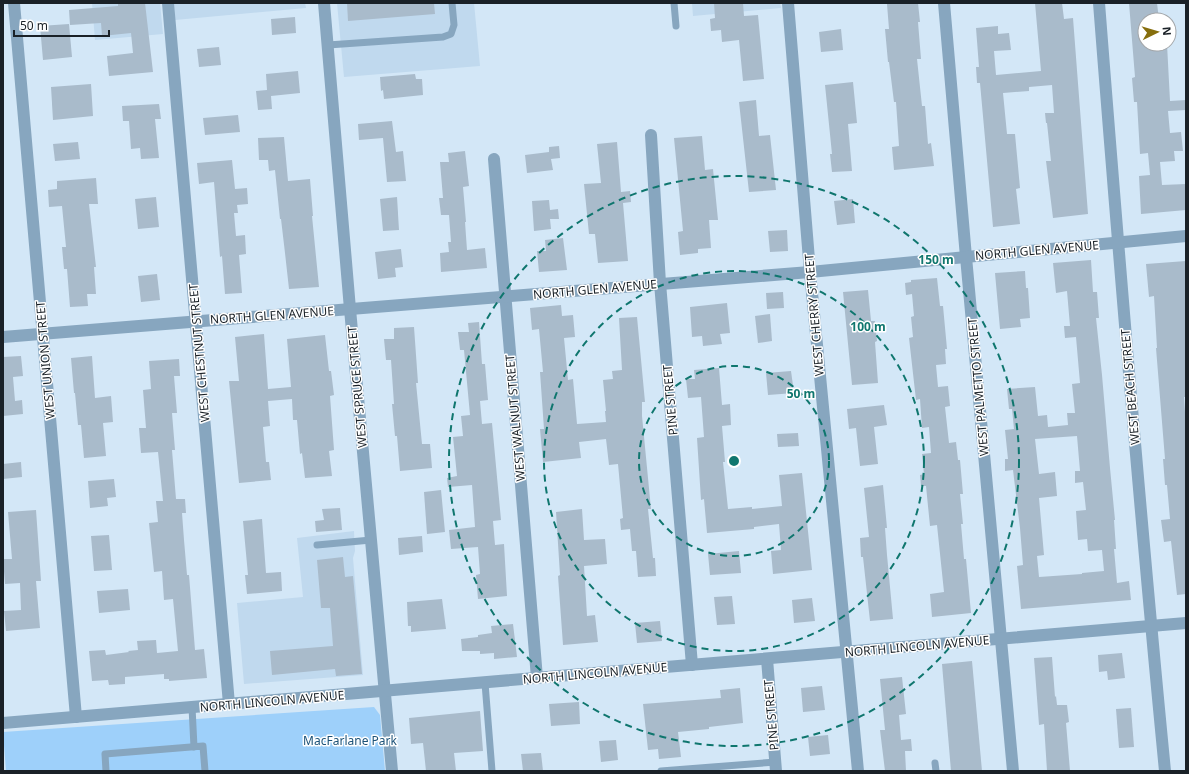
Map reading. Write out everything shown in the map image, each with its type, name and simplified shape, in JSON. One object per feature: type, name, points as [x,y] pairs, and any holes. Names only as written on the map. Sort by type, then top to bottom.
[{"type":"street","name":"WEST UNION STREET","points":[[14,3],[76,717]]},
{"type":"street","name":"WEST CHESTNUT STREET","points":[[168,3],[229,704]]},
{"type":"street","name":"WEST SPRUCE STREET","points":[[324,3],[392,771]]},
{"type":"street","name":"WEST CHERRY STREET","points":[[788,3],[810,272],[858,771]]},
{"type":"street","name":"WEST PALMETTO STREET","points":[[944,3],[1013,771]]},
{"type":"street","name":"WEST BEACH STREET","points":[[1099,3],[1118,242],[1165,771]]},
{"type":"street","name":"PINE STREET","points":[[651,135],[660,283],[692,665]]},
{"type":"street","name":"WEST WALNUT STREET","points":[[494,159],[537,678]]},
{"type":"street","name":"NORTH GLEN AVENUE","points":[[3,337],[810,272],[1186,236]]},
{"type":"street","name":"NORTH LINCOLN AVENUE","points":[[3,723],[385,692],[1186,623]]},
{"type":"street","name":"PINE STREET","points":[[767,659],[776,766]]},
{"type":"lane","points":[[328,45],[443,37],[451,34],[454,26],[452,3]]},
{"type":"lane","points":[[674,3],[676,26]]},
{"type":"lane","points":[[317,545],[371,540]]},
{"type":"lane","points":[[485,683],[492,771]]},
{"type":"lane","points":[[192,707],[194,747]]},
{"type":"lane","points":[[106,771],[105,754],[203,746],[206,771]]},
{"type":"lane","points":[[935,763],[936,771]]},
{"type":"lane","points":[[661,771],[776,766]]},
{"type":"shaded area","points":[[92,3],[160,3],[163,34],[95,40]]},
{"type":"shaded area","points":[[174,3],[305,3],[306,8],[175,20]]},
{"type":"shaded area","points":[[337,3],[474,3],[480,66],[344,77]]},
{"type":"shaded area","points":[[692,3],[780,3],[781,8],[693,16]]},
{"type":"shaded area","points":[[354,531],[355,551],[353,558],[363,675],[244,684],[237,603],[303,597],[297,538]]},
{"type":"green space","name":"MacFarlane Park","points":[[374,707],[380,715],[385,771],[6,771],[3,732]]},
{"type":"building","points":[[118,3],[145,3],[153,72],[109,76],[107,56],[133,53],[131,33],[102,36],[101,23],[70,25],[69,10],[118,6]]},
{"type":"building","points":[[347,3],[434,3],[435,14],[348,21]]},
{"type":"building","points":[[714,3],[743,3],[744,16],[758,15],[764,79],[743,81],[739,40],[722,42],[721,30],[711,31],[710,19],[715,18]]},
{"type":"building","points":[[918,3],[921,59],[917,59],[922,106],[925,106],[928,144],[931,143],[934,166],[894,170],[892,147],[899,146],[896,102],[894,102],[885,29],[889,29],[887,4]]},
{"type":"building","points":[[1035,3],[1062,3],[1064,19],[1073,18],[1088,214],[1053,218],[1046,161],[1051,161],[1045,113],[1054,113],[1052,85],[1029,87],[1029,91],[1003,93],[1007,134],[1015,134],[1020,188],[1016,189],[1020,224],[993,227],[980,83],[977,83],[976,67],[979,67],[976,28],[998,26],[998,34],[1009,33],[1011,50],[994,51],[996,75],[1041,71]]},
{"type":"building","points":[[1129,3],[1157,3],[1158,12],[1137,12],[1137,52],[1167,52],[1170,101],[1186,100],[1186,110],[1168,111],[1170,133],[1181,132],[1183,151],[1174,151],[1175,161],[1160,162],[1162,185],[1186,184],[1186,210],[1141,214],[1139,176],[1150,175],[1148,153],[1140,154],[1137,102],[1134,102],[1132,78],[1135,77]]},
{"type":"building","points":[[295,17],[296,33],[272,35],[271,19]]},
{"type":"building","points":[[69,24],[72,57],[43,60],[40,26]]},
{"type":"building","points":[[841,29],[843,50],[821,52],[819,32]]},
{"type":"building","points":[[219,47],[221,65],[199,67],[197,49]]},
{"type":"building","points":[[298,71],[300,93],[271,96],[272,109],[258,110],[256,91],[267,90],[266,74]]},
{"type":"building","points":[[415,74],[416,79],[422,79],[423,95],[384,99],[383,90],[381,91],[380,77]]},
{"type":"building","points":[[853,82],[857,123],[848,124],[852,171],[832,172],[830,154],[832,154],[825,85]]},
{"type":"building","points":[[91,84],[93,116],[53,120],[51,87]]},
{"type":"building","points":[[756,100],[759,136],[770,135],[776,190],[749,192],[739,102]]},
{"type":"building","points":[[159,104],[161,119],[155,119],[159,158],[141,159],[140,148],[131,149],[129,121],[123,121],[122,106]]},
{"type":"building","points":[[238,115],[240,132],[205,135],[203,118]]},
{"type":"building","points":[[392,121],[396,152],[403,151],[406,181],[387,182],[383,138],[359,140],[358,124]]},
{"type":"building","points":[[702,136],[705,170],[713,169],[718,220],[709,220],[711,248],[698,249],[698,253],[680,255],[678,232],[683,231],[674,138]]},
{"type":"building","points":[[284,137],[288,181],[310,179],[319,287],[289,289],[275,170],[269,171],[268,160],[259,160],[258,138]]},
{"type":"building","points":[[78,142],[80,159],[55,161],[53,144]]},
{"type":"building","points":[[617,142],[621,192],[630,191],[631,202],[623,203],[628,261],[598,263],[595,234],[589,234],[584,184],[601,183],[597,144]]},
{"type":"building","points":[[559,146],[560,158],[551,159],[553,170],[527,173],[525,155],[549,152],[549,147]]},
{"type":"building","points":[[465,151],[469,186],[463,187],[467,250],[485,248],[487,268],[441,272],[440,253],[449,252],[448,242],[451,242],[449,215],[441,215],[439,198],[443,198],[440,162],[449,162],[448,153]]},
{"type":"building","points":[[232,160],[235,189],[247,188],[248,204],[237,205],[238,213],[234,213],[236,236],[245,235],[246,254],[239,255],[242,293],[225,294],[222,256],[220,257],[214,182],[199,184],[197,163]]},
{"type":"building","points":[[96,178],[98,204],[89,204],[96,267],[94,267],[96,294],[87,294],[88,306],[70,307],[67,269],[64,269],[62,247],[66,247],[62,206],[49,207],[48,190],[57,189],[57,181]]},
{"type":"building","points":[[156,197],[159,227],[138,229],[135,199]]},
{"type":"building","points":[[397,197],[399,230],[383,231],[380,199]]},
{"type":"building","points":[[853,199],[855,223],[837,225],[834,201]]},
{"type":"building","points":[[549,200],[550,210],[558,209],[559,219],[550,219],[551,229],[534,231],[532,201]]},
{"type":"building","points":[[787,230],[788,251],[770,252],[768,231]]},
{"type":"building","points":[[563,238],[567,270],[539,272],[537,251],[546,251],[545,240]]},
{"type":"building","points":[[401,249],[403,267],[395,268],[396,277],[378,279],[375,252]]},
{"type":"building","points":[[1091,260],[1093,292],[1097,292],[1099,318],[1096,318],[1115,520],[1116,549],[1114,549],[1117,583],[1129,581],[1131,600],[1021,609],[1017,566],[1023,565],[1020,528],[1013,470],[1005,471],[1005,459],[1008,459],[1005,430],[1014,429],[1012,409],[1009,409],[1007,389],[1035,387],[1038,416],[1047,415],[1048,427],[1068,425],[1067,413],[1075,413],[1072,384],[1080,383],[1076,337],[1065,338],[1064,326],[1070,326],[1067,291],[1056,293],[1053,263]],"holes":[[[1077,436],[1080,471],[1075,471],[1075,483],[1083,482],[1086,510],[1076,511],[1078,540],[1087,539],[1088,551],[1102,550],[1104,571],[1039,577],[1037,556],[1044,555],[1039,498],[1057,496],[1055,472],[1039,474],[1035,439]]]},
{"type":"building","points":[[1186,261],[1186,397],[1184,397],[1186,427],[1186,594],[1177,595],[1171,541],[1164,542],[1161,520],[1170,519],[1163,459],[1165,459],[1156,348],[1154,296],[1149,297],[1146,264]]},
{"type":"building","points":[[1025,271],[1030,318],[1020,319],[1021,327],[1000,329],[995,273]]},
{"type":"building","points":[[157,274],[160,300],[141,302],[138,276]]},
{"type":"building","points":[[937,278],[940,306],[943,306],[947,349],[945,349],[946,364],[936,365],[938,387],[948,386],[950,406],[945,407],[949,443],[956,442],[958,460],[960,460],[963,494],[960,494],[963,524],[961,524],[971,613],[932,617],[930,594],[944,592],[937,525],[930,526],[926,486],[921,486],[920,475],[924,474],[922,454],[931,453],[929,427],[922,428],[920,399],[916,400],[909,338],[913,337],[911,317],[914,316],[912,294],[906,295],[905,283],[911,282],[911,280]]},
{"type":"building","points":[[868,290],[871,321],[875,321],[878,383],[852,385],[843,292]]},
{"type":"building","points":[[783,292],[784,308],[767,309],[766,293]]},
{"type":"building","points":[[727,303],[730,333],[720,334],[722,344],[703,346],[702,336],[692,337],[690,307]]},
{"type":"building","points":[[561,305],[562,316],[573,315],[575,337],[564,338],[568,380],[573,379],[577,424],[606,422],[603,380],[613,379],[612,371],[622,370],[619,318],[637,317],[645,402],[642,402],[642,416],[651,509],[648,509],[656,576],[638,577],[636,551],[632,551],[630,529],[621,530],[620,519],[623,518],[618,464],[609,465],[606,439],[579,442],[581,458],[543,462],[540,429],[544,429],[540,372],[543,372],[539,329],[532,330],[530,308]]},
{"type":"building","points":[[770,314],[772,341],[758,343],[755,316]]},
{"type":"building","points":[[479,322],[482,364],[485,364],[488,400],[480,401],[482,424],[492,423],[501,520],[493,521],[495,545],[504,544],[507,596],[478,599],[476,575],[480,574],[478,547],[451,549],[449,530],[475,527],[472,485],[448,487],[447,478],[457,476],[453,437],[463,436],[461,416],[470,415],[464,350],[460,350],[458,332],[469,332],[468,323]]},
{"type":"building","points":[[414,327],[418,383],[416,383],[422,444],[430,444],[432,468],[400,471],[392,404],[394,404],[391,360],[386,360],[384,339],[394,339],[394,328]]},
{"type":"building","points":[[264,334],[268,389],[291,387],[287,339],[325,335],[329,371],[331,371],[334,395],[330,396],[334,450],[329,451],[332,476],[305,478],[302,453],[300,454],[297,420],[293,420],[292,399],[268,401],[270,426],[263,427],[266,462],[269,462],[271,480],[239,483],[229,381],[239,381],[235,337]]},
{"type":"building","points":[[21,356],[23,376],[13,377],[15,401],[22,400],[23,414],[3,416],[3,357]]},
{"type":"building","points":[[92,356],[95,398],[111,396],[113,422],[103,423],[106,456],[84,458],[81,425],[78,425],[71,358]]},
{"type":"building","points":[[179,359],[180,376],[174,376],[177,413],[172,413],[175,450],[172,450],[176,499],[185,499],[186,513],[182,513],[195,650],[204,649],[207,678],[169,681],[169,679],[164,679],[164,674],[125,677],[125,684],[109,685],[108,680],[92,681],[89,651],[105,650],[106,655],[129,652],[128,651],[138,650],[137,641],[156,640],[157,653],[178,651],[173,599],[164,600],[162,571],[154,572],[151,543],[149,523],[158,522],[156,501],[163,501],[158,452],[141,453],[139,428],[146,428],[143,390],[151,389],[149,361]]},
{"type":"building","points":[[719,368],[722,405],[730,404],[731,425],[722,426],[725,462],[723,462],[728,509],[752,507],[752,509],[782,506],[779,475],[802,473],[812,570],[773,574],[771,551],[781,550],[779,524],[754,527],[754,529],[707,533],[704,499],[701,500],[697,438],[704,437],[701,397],[688,398],[686,379],[695,379],[694,370]]},
{"type":"building","points":[[791,371],[794,393],[768,395],[766,373]]},
{"type":"building","points":[[884,405],[887,425],[874,427],[878,464],[860,466],[856,428],[849,429],[847,409]]},
{"type":"building","points":[[798,433],[799,446],[778,447],[777,434]]},
{"type":"building","points":[[21,462],[22,477],[3,479],[3,464]]},
{"type":"building","points":[[114,479],[116,497],[107,498],[108,506],[90,508],[88,481]]},
{"type":"building","points":[[883,485],[887,528],[885,528],[887,555],[893,619],[870,621],[863,557],[861,557],[860,538],[869,537],[864,488]]},
{"type":"building","points":[[441,490],[445,532],[427,534],[424,492]]},
{"type":"building","points":[[340,508],[342,530],[316,532],[315,521],[324,520],[322,509]]},
{"type":"building","points":[[582,509],[584,540],[605,539],[607,564],[584,566],[587,616],[595,615],[598,642],[563,645],[558,576],[560,575],[556,512]]},
{"type":"building","points":[[36,510],[41,581],[36,581],[40,628],[6,631],[4,611],[21,610],[20,583],[5,584],[3,559],[12,559],[8,512]]},
{"type":"building","points":[[262,519],[266,573],[281,572],[282,591],[247,594],[245,575],[248,575],[243,521]]},
{"type":"building","points":[[109,535],[112,570],[94,571],[91,536]]},
{"type":"building","points":[[422,536],[423,552],[399,555],[398,538]]},
{"type":"building","points":[[739,551],[741,573],[710,575],[708,554]]},
{"type":"building","points":[[343,557],[345,577],[353,576],[362,674],[336,676],[335,669],[272,675],[270,651],[333,646],[330,608],[321,608],[317,560]]},
{"type":"building","points":[[128,589],[130,610],[99,613],[97,591]]},
{"type":"building","points":[[732,596],[735,624],[717,625],[714,597]]},
{"type":"building","points":[[812,598],[815,621],[794,623],[792,600]]},
{"type":"building","points":[[442,599],[446,629],[411,632],[411,626],[408,626],[407,602]]},
{"type":"building","points":[[660,621],[662,641],[637,643],[635,623]]},
{"type":"building","points":[[513,624],[517,657],[494,659],[494,653],[480,654],[480,651],[462,651],[461,639],[478,637],[478,635],[492,633],[491,626]]},
{"type":"building","points":[[1122,653],[1125,678],[1108,680],[1107,671],[1099,672],[1098,655]]},
{"type":"building","points":[[1052,657],[1057,705],[1067,705],[1069,722],[1066,723],[1070,771],[1047,771],[1044,724],[1039,725],[1034,658]]},
{"type":"building","points":[[972,661],[982,771],[951,771],[942,664]]},
{"type":"building","points":[[902,677],[906,714],[899,715],[901,740],[911,739],[912,751],[905,751],[906,771],[885,771],[880,730],[885,730],[880,679]]},
{"type":"building","points":[[822,686],[825,710],[803,712],[801,688]]},
{"type":"building","points":[[740,688],[743,723],[709,727],[709,729],[678,732],[681,757],[659,759],[658,749],[648,750],[643,704],[721,698],[720,690]]},
{"type":"building","points":[[579,702],[580,724],[551,726],[549,704]]},
{"type":"building","points":[[1131,708],[1134,747],[1119,748],[1116,709]]},
{"type":"building","points":[[480,711],[483,751],[454,753],[456,771],[426,771],[423,743],[411,744],[409,718]]},
{"type":"building","points":[[828,735],[830,754],[810,756],[808,737]]},
{"type":"building","points":[[616,740],[618,760],[601,762],[599,741]]},
{"type":"building","points":[[541,753],[543,771],[523,771],[521,754]]}]
